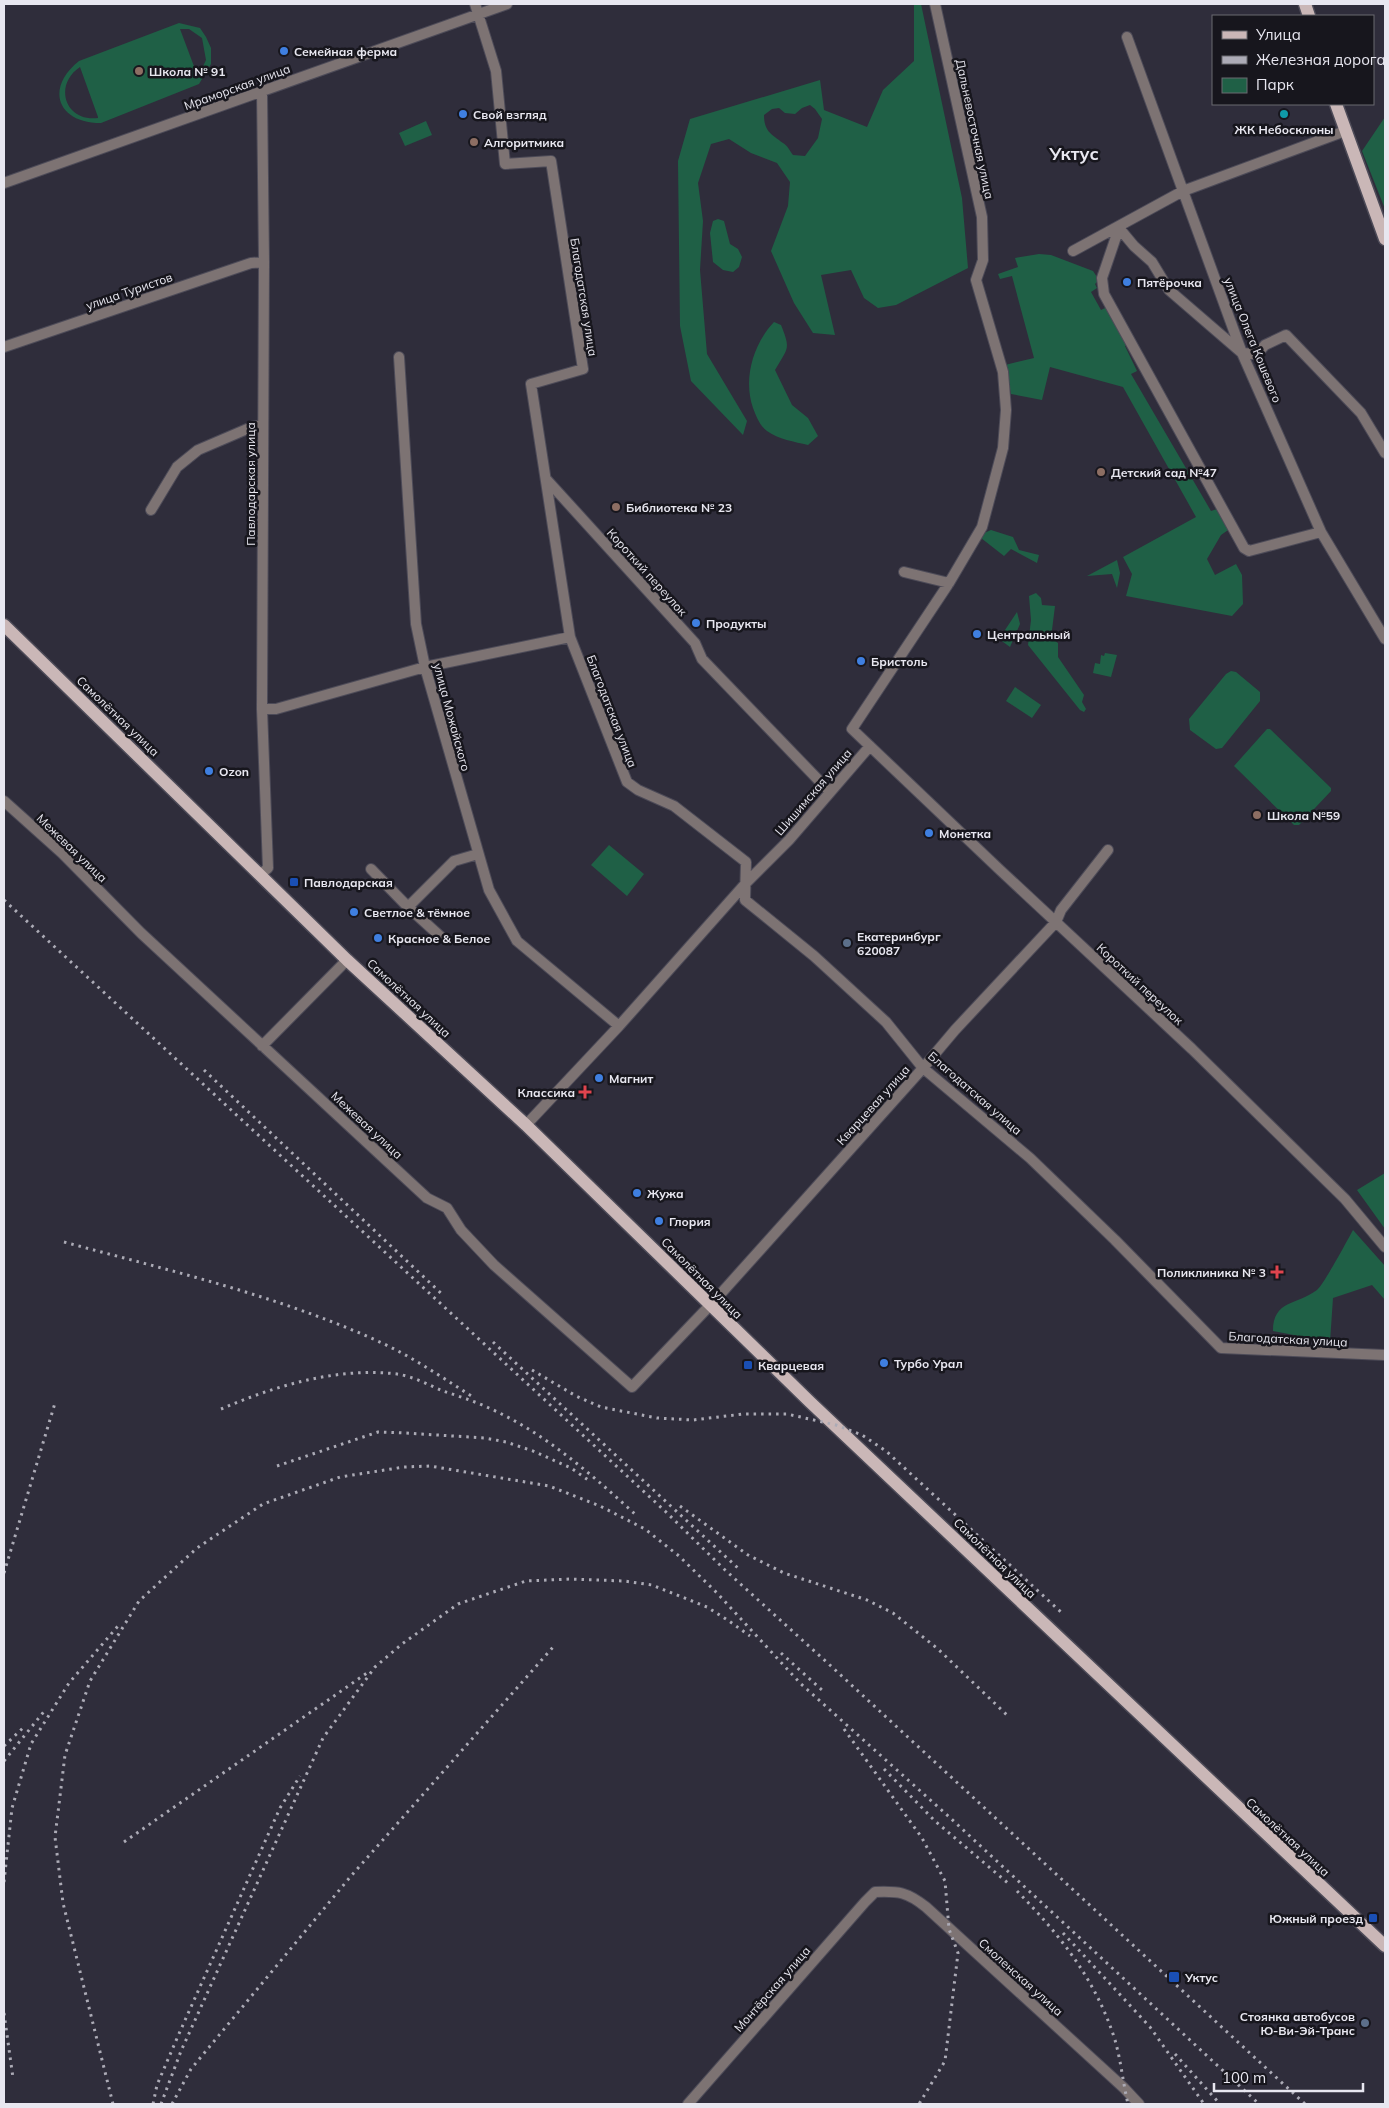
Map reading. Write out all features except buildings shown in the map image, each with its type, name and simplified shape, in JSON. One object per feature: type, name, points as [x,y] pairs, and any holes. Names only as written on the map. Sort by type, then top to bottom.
[{"type":"main road","points":[[1336,105],[1385,239]]},
{"type":"main road","name":"Самолётная улица","points":[[4,625],[347,960],[526,1126],[710,1306],[1087,1666],[1385,1946]]},
{"type":"street","name":"Мраморская улица","points":[[4,183],[262,92],[477,9],[507,4]]},
{"type":"street","name":"Дальневосточная улица","points":[[935,4],[982,217],[983,260],[976,280]]},
{"type":"street","name":"Благодатская улица","points":[[477,9],[496,71],[505,164],[550,161],[583,369],[531,384],[570,637],[627,782],[638,790],[674,806],[746,862],[745,900],[814,956],[886,1022],[924,1068],[1030,1158],[1115,1240],[1221,1348],[1385,1355]]},
{"type":"street","name":"улица Олега Кошевого","points":[[1127,38],[1242,353],[1321,532],[1385,639]]},
{"type":"street","name":"Павлодарская улица","points":[[261,874],[268,868],[262,709],[264,262],[262,92]]},
{"type":"street","points":[[1073,251],[1119,228],[1183,191],[1345,131]]},
{"type":"street","points":[[1119,228],[1134,246],[1152,262],[1170,290],[1242,353],[1257,354],[1265,345],[1286,335],[1361,413],[1385,453]]},
{"type":"street","points":[[1119,228],[1102,278],[1104,294],[1244,548],[1249,551],[1321,532]]},
{"type":"street","name":"улица Туристов","points":[[4,346],[251,262],[264,262]]},
{"type":"street","name":"Шишимская улица","points":[[526,1126],[619,1026],[746,883],[789,840],[870,746],[852,729],[949,583],[982,528],[1003,448],[1006,410],[1003,372],[976,280]]},
{"type":"street","name":"улица Можайского","points":[[398,357],[416,624],[425,668],[489,890],[517,942],[619,1026]]},
{"type":"street","points":[[151,510],[177,467],[198,450],[254,426],[262,426]]},
{"type":"street","name":"Короткий переулок","points":[[546,479],[695,643],[702,659],[830,792]]},
{"type":"street","points":[[904,572],[949,583]]},
{"type":"street","points":[[262,709],[276,709],[425,668],[570,637]]},
{"type":"street","name":"Короткий переулок","points":[[870,746],[1192,1049],[1345,1199],[1385,1248]]},
{"type":"street","name":"Межевая улица","points":[[4,801],[62,853],[141,932],[262,1046],[427,1198],[447,1208],[461,1230],[494,1265],[632,1387],[710,1306]]},
{"type":"street","name":"Кварцевая улица","points":[[710,1306],[924,1068],[954,1030],[1056,922],[1061,910],[1108,850]]},
{"type":"street","points":[[408,907],[454,861],[478,854]]},
{"type":"street","points":[[371,869],[441,937]]},
{"type":"street","points":[[262,1046],[347,960]]},
{"type":"street","name":"Смоленская улица","points":[[875,1892],[898,1891],[914,1898],[926,1907],[1124,2088],[1139,2104]]},
{"type":"street","name":"Монтёрская улица","points":[[688,2104],[875,1892]]},
{"type":"green space","points":[[914,4],[921,4],[962,198],[968,268],[896,305],[878,308],[864,298],[851,270],[821,275],[835,335],[813,333],[794,303],[771,251],[788,206],[790,182],[777,163],[751,153],[729,139],[711,144],[698,183],[703,221],[700,270],[707,354],[747,421],[743,435],[691,381],[680,326],[678,161],[690,119],[820,80],[824,110],[867,127],[883,90],[914,61]],"holes":[[[810,105],[822,119],[818,138],[805,156],[793,155],[786,145],[769,132],[765,125],[764,115],[772,109],[779,108],[785,113],[795,114],[802,108]]]},
{"type":"green space","points":[[179,23],[200,28],[211,48],[211,64],[199,84],[101,123],[74,117],[66,111],[61,102],[59,92],[62,82],[68,71],[79,61]],"holes":[[[180,29],[189,29],[202,38],[206,60],[198,77]],[[80,67],[98,117],[98,118],[87,118],[77,114],[66,101],[67,83]]]},
{"type":"green space","points":[[1385,117],[1385,209],[1362,151]]},
{"type":"green space","points":[[426,121],[432,135],[405,146],[399,133]]},
{"type":"green space","points":[[718,219],[724,221],[730,244],[738,249],[742,257],[739,267],[733,272],[723,270],[713,262],[710,233],[713,221]]},
{"type":"green space","points":[[1039,254],[1051,255],[1093,271],[1099,280],[1095,284],[1097,288],[1091,292],[1101,310],[1107,307],[1128,344],[1125,346],[1137,371],[1131,374],[1211,511],[1220,508],[1231,528],[1221,535],[1207,559],[1215,575],[1236,564],[1242,575],[1243,604],[1232,616],[1126,596],[1132,574],[1123,557],[1196,517],[1123,387],[1050,367],[1042,400],[1011,394],[1005,365],[1034,358],[1012,276],[1000,279],[998,274],[1018,267],[1015,258]]},
{"type":"green space","points":[[774,322],[781,325],[787,344],[787,348],[775,370],[792,405],[808,418],[818,436],[808,445],[771,434],[760,424],[753,408],[749,385],[752,362],[760,341]]},
{"type":"green space","points":[[991,530],[1013,537],[1019,550],[1039,555],[1037,563],[1011,549],[1004,556],[981,538],[982,534]]},
{"type":"green space","points":[[1117,560],[1120,573],[1117,588],[1112,574],[1087,576]]},
{"type":"green space","points":[[1036,593],[1041,598],[1042,605],[1055,606],[1051,638],[1058,643],[1058,657],[1084,695],[1082,702],[1086,709],[1084,712],[1080,710],[1028,645],[1031,620],[1029,596]]},
{"type":"green space","points":[[1017,612],[1020,624],[1010,647],[999,639]]},
{"type":"green space","points":[[1105,653],[1117,655],[1111,677],[1093,673],[1095,663],[1100,664],[1101,655],[1104,656]]},
{"type":"green space","points":[[1231,671],[1236,672],[1260,692],[1260,701],[1222,748],[1216,749],[1190,730],[1189,719],[1226,674]]},
{"type":"green space","points":[[1015,687],[1041,705],[1032,718],[1006,701]]},
{"type":"green space","points":[[1267,729],[1270,729],[1331,788],[1331,791],[1299,825],[1294,825],[1234,766]]},
{"type":"green space","points":[[609,845],[644,874],[627,896],[591,865]]},
{"type":"green space","points":[[1385,1173],[1385,1229],[1357,1190]]},
{"type":"green space","points":[[1353,1230],[1385,1266],[1385,1300],[1372,1285],[1333,1298],[1330,1342],[1273,1331],[1274,1321],[1282,1308],[1317,1290]]},
{"type":"railway","points":[[4,900],[666,1512],[724,1569],[1305,2104]]},
{"type":"railway","points":[[204,1070],[444,1296]]},
{"type":"railway","points":[[64,1242],[185,1274],[304,1311],[394,1349],[473,1397]]},
{"type":"railway","points":[[493,1342],[739,1569]]},
{"type":"railway","points":[[532,1370],[576,1396],[601,1407],[657,1418],[693,1420],[743,1414],[787,1414],[836,1425],[862,1435],[886,1451],[1062,1613]]},
{"type":"railway","points":[[221,1409],[263,1393],[306,1380],[351,1373],[403,1375],[483,1405],[510,1418],[567,1456],[636,1515]]},
{"type":"railway","points":[[4,1573],[55,1403]]},
{"type":"railway","points":[[277,1466],[378,1432],[405,1433],[485,1438],[506,1442],[533,1451],[571,1468],[591,1482]]},
{"type":"railway","points":[[113,2104],[63,1903],[55,1837],[65,1755],[90,1681],[139,1601],[197,1548],[263,1504],[340,1477],[404,1467],[430,1466],[549,1486],[600,1506],[645,1529],[679,1556],[717,1593],[801,1684],[946,1814],[1259,2104]]},
{"type":"railway","points":[[680,1506],[748,1555],[784,1573],[867,1600],[893,1613],[938,1649],[1008,1716]]},
{"type":"railway","points":[[161,2104],[181,2051],[323,1738],[375,1667],[402,1644],[458,1604],[526,1581],[570,1579],[624,1581],[652,1585],[707,1607],[750,1636]]},
{"type":"railway","points":[[4,1882],[12,1808],[31,1744],[69,1683],[118,1626]]},
{"type":"railway","points":[[172,2104],[191,2069],[351,1876],[554,1646]]},
{"type":"railway","points":[[781,1653],[823,1691]]},
{"type":"railway","points":[[124,1842],[367,1673]]},
{"type":"railway","points":[[4,1761],[46,1709]]},
{"type":"railway","points":[[4,1746],[25,1726]]},
{"type":"railway","points":[[844,1729],[922,1838],[945,1881],[949,1929],[958,1953],[945,2061],[919,2104]]},
{"type":"railway","points":[[884,1769],[935,1821],[1009,1884]]},
{"type":"railway","points":[[153,2104],[157,2085],[178,2036],[280,1808],[300,1776]]},
{"type":"railway","points":[[1017,1891],[1062,1942],[1087,1978],[1098,1998],[1115,2040],[1128,2104]]},
{"type":"railway","points":[[1063,1933],[1150,2027],[1204,2104]]},
{"type":"railway","points":[[4,2013],[13,2078]]},
{"type":"railway","points":[[1175,2054],[1220,2104]]},
{"type":"place","name":"Семейная ферма","points":[[284,51]]},
{"type":"place","name":"Школа № 91","points":[[139,71]]},
{"type":"place","name":"Свой взгляд","points":[[463,114]]},
{"type":"place","name":"ЖК Небосклоны","points":[[1284,114]]},
{"type":"place","name":"Алгоритмика","points":[[474,142]]},
{"type":"place","name":"Пятёрочка","points":[[1127,282]]},
{"type":"place","name":"Детский сад №47","points":[[1101,472]]},
{"type":"place","name":"Библиотека № 23","points":[[616,507]]},
{"type":"place","name":"Продукты","points":[[696,623]]},
{"type":"place","name":"Центральный","points":[[977,634]]},
{"type":"place","name":"Бристоль","points":[[861,661]]},
{"type":"place","name":"Ozon","points":[[209,771]]},
{"type":"place","name":"Школа №59","points":[[1257,815]]},
{"type":"place","name":"Монетка","points":[[929,833]]},
{"type":"place","name":"Павлодарская","points":[[294,882]]},
{"type":"place","name":"Светлое & тёмное","points":[[354,912]]},
{"type":"place","name":"Красное & Белое","points":[[378,938]]},
{"type":"place","name":"Екатеринбург 620087","points":[[847,943]]},
{"type":"place","name":"Магнит","points":[[599,1078]]},
{"type":"place","name":"Классика","points":[[585,1092]]},
{"type":"place","name":"Жужа","points":[[637,1193]]},
{"type":"place","name":"Глория","points":[[659,1221]]},
{"type":"place","name":"Поликлиника № 3","points":[[1277,1272]]},
{"type":"place","name":"Турбо Урал","points":[[884,1363]]},
{"type":"place","name":"Кварцевая","points":[[748,1365]]},
{"type":"place","name":"Южный проезд","points":[[1373,1918]]},
{"type":"place","name":"Уктус","points":[[1174,1977]]},
{"type":"place","name":"Стоянка автобусов Ю-Ви-Эй-Транс","points":[[1365,2023]]},
{"type":"district","name":"Уктус","points":[[1074,153]]}]
